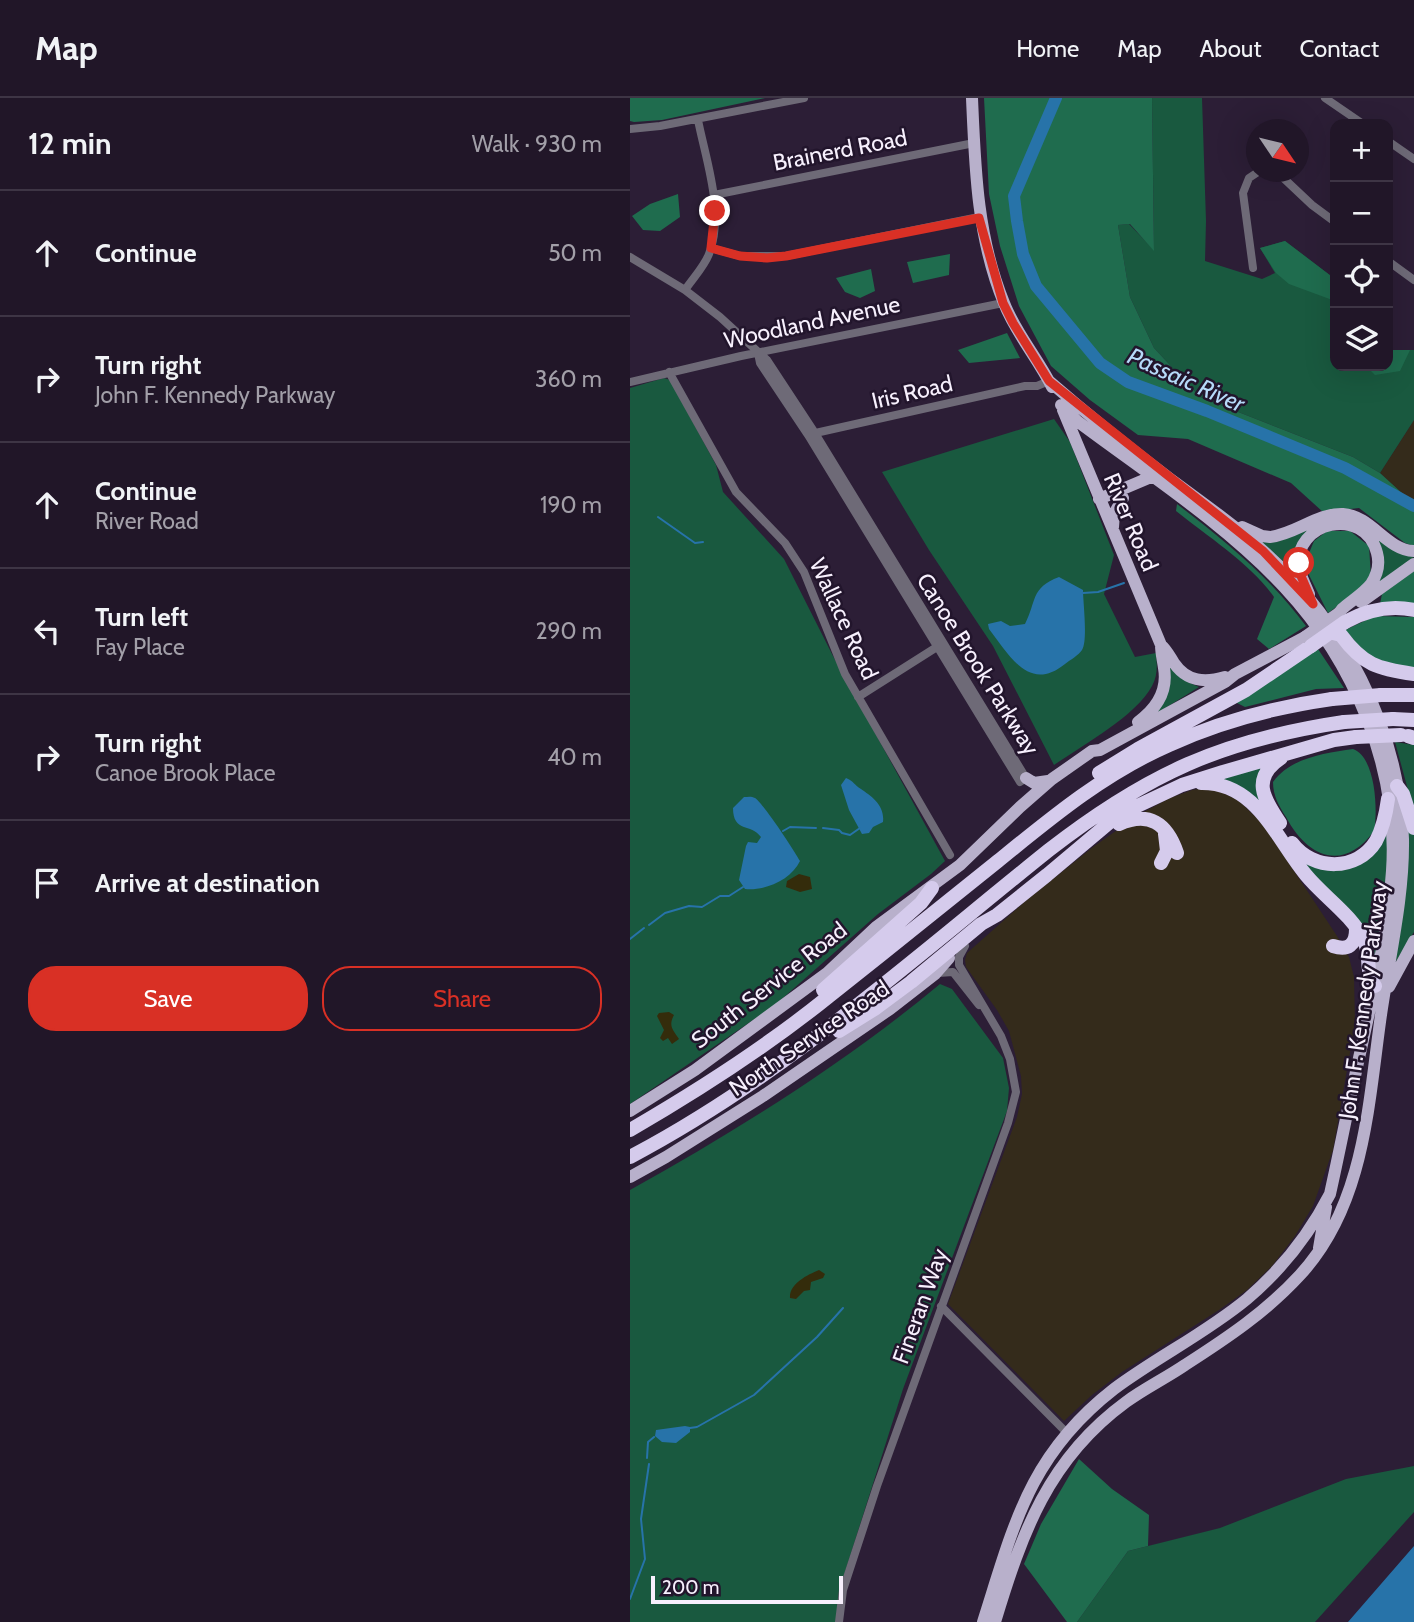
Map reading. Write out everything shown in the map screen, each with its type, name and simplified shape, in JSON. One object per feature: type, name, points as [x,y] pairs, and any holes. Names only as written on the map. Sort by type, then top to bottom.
[{"type":"highway","points":[[999,860],[1066,797],[1112,764],[1247,691],[1308,641],[1342,618],[1378,609],[1414,610]]},
{"type":"highway","points":[[1333,633],[1341,635],[1356,654],[1374,666],[1414,674]]},
{"type":"highway","points":[[630,1130],[719,1077],[763,1045],[827,998],[1086,792],[1134,762],[1167,746],[1271,709],[1332,699],[1414,695]]},
{"type":"highway","points":[[630,1157],[678,1132],[791,1055],[864,1000],[1082,824],[1137,788],[1181,766],[1241,743],[1344,722],[1414,720]]},
{"type":"highway","points":[[791,1055],[838,1031],[876,1007],[981,924],[997,915],[1110,822],[1133,808],[1182,785],[1334,740],[1409,736]]},
{"type":"highway","points":[[1137,788],[1251,755],[1322,739],[1334,740]]},
{"type":"highway","points":[[1287,753],[1268,766],[1263,775],[1262,786],[1273,813],[1293,845],[1311,859],[1325,864],[1342,864],[1369,849],[1382,827],[1388,799]]},
{"type":"highway","points":[[1182,785],[1222,785],[1244,797],[1267,818],[1305,874],[1347,916],[1363,937],[1367,948],[1370,979],[1380,991]]},
{"type":"highway","points":[[1397,786],[1404,794],[1414,828]]},
{"type":"highway","points":[[1087,843],[1130,819],[1145,818],[1159,824],[1173,839],[1177,853]]},
{"type":"highway","points":[[1159,824],[1168,843],[1161,863]]},
{"type":"highway","points":[[763,1045],[782,1024],[921,903],[932,888]]},
{"type":"highway","points":[[1333,946],[1350,947],[1355,941],[1356,929]]},
{"type":"main road","name":"River Road","points":[[972,98],[979,218],[1003,303],[1061,405],[1161,645],[1181,672],[1189,678],[1208,681],[1235,674]]},
{"type":"main road","name":"John F. Kennedy Parkway","points":[[995,1622],[1028,1523],[1044,1492],[1067,1458],[1082,1441],[1128,1401],[1271,1305],[1319,1251],[1336,1226],[1354,1177],[1365,1132],[1373,1075],[1392,869],[1388,799],[1382,765],[1362,703],[1337,657],[1313,622],[1284,586],[1253,556],[1158,478],[1046,377]]},
{"type":"main road","name":"John F. Kennedy Parkway","points":[[983,1622],[1019,1513],[1033,1482],[1066,1432],[1094,1404],[1247,1299],[1294,1251],[1321,1211],[1330,1194],[1353,1084],[1380,991],[1402,877],[1402,829],[1397,786],[1389,751],[1365,687],[1313,604],[1270,558],[1228,521],[1158,478],[1077,421],[1061,405]]},
{"type":"main road","points":[[1101,503],[1123,498],[1158,478]]},
{"type":"main road","points":[[1101,503],[1158,478]]},
{"type":"main road","points":[[1117,541],[1113,519],[1123,498]]},
{"type":"main road","points":[[1228,521],[1256,534],[1270,537],[1330,515],[1346,514],[1365,522],[1398,547],[1414,551]]},
{"type":"main road","points":[[1313,604],[1299,569],[1304,543],[1312,534],[1327,525],[1352,525],[1373,542],[1378,565],[1367,589],[1342,609],[1342,618]]},
{"type":"main road","points":[[1342,618],[1345,612],[1414,564]]},
{"type":"main road","points":[[1092,751],[1100,750],[1235,674],[1308,641]]},
{"type":"main road","name":"River Road","points":[[1092,751],[1146,716],[1159,700],[1165,680],[1161,645]]},
{"type":"main road","name":"South Service Road","points":[[630,1111],[695,1070],[785,1006],[827,973],[876,927],[960,865],[1052,779],[1092,751]]},
{"type":"main road","points":[[1020,807],[1023,780],[1041,784],[1052,779]]},
{"type":"main road","name":"North Service Road","points":[[630,1177],[763,1096],[890,1009],[935,974],[937,969],[997,915]]},
{"type":"main road","points":[[1380,991],[1414,941]]},
{"type":"main road","points":[[1353,1084],[1363,1082],[1373,1075]]},
{"type":"main road","points":[[1346,1117],[1357,1103],[1370,1094]]},
{"type":"main road","points":[[1319,1251],[1321,1227],[1330,1194]]},
{"type":"main road","points":[[1291,1285],[1294,1251]]},
{"type":"main road","points":[[1186,1341],[1210,1348]]},
{"type":"main road","points":[[1161,1356],[1186,1364]]},
{"type":"main road","points":[[1082,1441],[1083,1427],[1094,1404]]},
{"type":"main road","points":[[1066,1432],[1070,1444],[1067,1458]]},
{"type":"street","points":[[630,129],[698,120],[804,98]]},
{"type":"street","points":[[1325,98],[1356,119]]},
{"type":"street","points":[[685,290],[708,256],[715,222],[714,195],[698,120]]},
{"type":"street","name":"Brainerd Road","points":[[714,195],[974,143]]},
{"type":"street","points":[[1393,144],[1414,159]]},
{"type":"street","points":[[1247,182],[1243,193],[1253,268]]},
{"type":"street","points":[[1288,182],[1312,205],[1330,216]]},
{"type":"street","points":[[711,248],[740,256],[786,256],[979,218]]},
{"type":"street","name":"Canoe Brook Parkway","points":[[630,257],[685,290],[720,317],[758,353],[760,363],[811,434],[1023,780]]},
{"type":"street","points":[[1393,265],[1414,280]]},
{"type":"street","name":"Woodland Avenue","points":[[630,382],[1003,303]]},
{"type":"street","name":"Wallace Road","points":[[669,372],[736,492],[785,543],[804,572],[838,661],[950,856]]},
{"type":"street","name":"Iris Road","points":[[811,434],[1025,386],[1033,378],[1046,377]]},
{"type":"street","points":[[858,697],[940,646]]},
{"type":"street","name":"Fineran Way","points":[[839,1622],[843,1590],[864,1525],[1015,1100],[1015,1086],[1006,1047],[983,1002],[959,965],[959,957],[965,946]]},
{"type":"street","name":"Fineran Way","points":[[935,974],[953,972],[984,1008]]},
{"type":"street","points":[[941,1306],[1066,1432]]},
{"type":"shaded area","points":[[1414,420],[1414,504],[1380,473]]},
{"type":"shaded area","points":[[1205,788],[1238,800],[1263,824],[1349,957],[1354,977],[1355,1024],[1333,1150],[1313,1206],[1272,1266],[1247,1290],[1219,1310],[1122,1372],[1064,1421],[948,1304],[1017,1117],[1022,1094],[1021,1076],[1009,1031],[966,967],[965,960],[967,953],[1028,899],[1093,847],[1140,814],[1170,798]]},
{"type":"green space","points":[[630,98],[765,98],[662,120],[634,122],[630,121]]},
{"type":"green space","points":[[984,98],[1152,98],[1154,251],[1130,224],[1118,225],[1130,297],[1154,348],[1200,397],[1353,457],[1380,473],[1414,504],[1414,546],[1405,543],[1359,508],[1323,512],[1291,483],[1188,439],[1138,435],[1090,400],[1051,366],[1019,306],[1000,246],[989,194]]},
{"type":"green space","points":[[1152,98],[1202,98],[1205,261],[1262,279],[1275,273],[1260,248],[1285,241],[1330,275],[1330,371],[1393,371],[1393,350],[1414,350],[1414,420],[1380,473],[1353,457],[1200,397],[1154,348],[1130,297],[1118,225],[1129,224],[1154,250]]},
{"type":"green space","points":[[678,194],[680,217],[660,231],[643,230],[632,216],[650,204]]},
{"type":"green space","points":[[1285,241],[1330,275],[1330,299],[1289,284],[1276,273],[1260,248]]},
{"type":"green space","points":[[950,254],[949,275],[913,283],[907,262]]},
{"type":"green space","points":[[871,269],[875,291],[860,298],[845,292],[836,278]]},
{"type":"green space","points":[[1007,333],[1020,358],[969,363],[958,350]]},
{"type":"green space","points":[[1393,350],[1410,350],[1400,371],[1375,375],[1371,371],[1393,371]]},
{"type":"green space","points":[[664,378],[670,380],[716,465],[723,492],[784,559],[833,656],[945,861],[878,914],[775,1005],[630,1104],[630,388]]},
{"type":"green space","points":[[1054,419],[1070,442],[1114,555],[1104,594],[1135,657],[1156,653],[1157,666],[1152,686],[1134,708],[1054,765],[993,646],[929,550],[882,472]]},
{"type":"green space","points":[[1177,504],[1262,576],[1306,626],[1269,649],[1257,639],[1274,597],[1241,562],[1176,511]]},
{"type":"green space","points":[[1311,528],[1293,570],[1258,539],[1277,542]]},
{"type":"green space","points":[[1368,529],[1414,557],[1375,588],[1381,577]]},
{"type":"green space","points":[[1327,531],[1350,531],[1369,546],[1371,577],[1328,613],[1304,565],[1314,541]]},
{"type":"green space","points":[[1414,571],[1414,604],[1380,604],[1382,594]]},
{"type":"green space","points":[[1375,616],[1414,617],[1414,669],[1372,661],[1345,630]]},
{"type":"green space","points":[[1318,649],[1344,688],[1316,689],[1245,707],[1235,702]]},
{"type":"green space","points":[[1168,663],[1188,682],[1199,687],[1146,720]]},
{"type":"green space","points":[[1395,742],[1414,745],[1414,812]]},
{"type":"green space","points":[[1353,749],[1361,754],[1371,773],[1376,811],[1374,831],[1350,852],[1338,856],[1326,855],[1304,842],[1295,831],[1277,801],[1273,782],[1298,762]]},
{"type":"green space","points":[[1268,761],[1270,817],[1222,778]]},
{"type":"green space","points":[[1406,823],[1414,835],[1414,932],[1395,963]]},
{"type":"green space","points":[[1387,833],[1387,878],[1374,967],[1372,957],[1299,859],[1329,868]]},
{"type":"green space","points":[[940,984],[952,989],[1003,1058],[1009,1088],[1007,1111],[903,1389],[839,1591],[836,1622],[630,1622],[630,1190],[711,1144],[790,1094],[867,1041]]},
{"type":"green space","points":[[1079,1459],[1112,1489],[1149,1515],[1148,1546],[1128,1551],[1077,1622],[1067,1622],[1024,1564],[1041,1524]]},
{"type":"green space","points":[[1414,1466],[1414,1512],[1315,1622],[1077,1622],[1128,1551],[1220,1528],[1346,1479]]},
{"type":"sand","points":[[799,874],[810,877],[812,889],[800,892],[786,887],[787,881]]},
{"type":"sand","points":[[669,1012],[674,1015],[671,1025],[679,1039],[672,1044],[668,1038],[663,1041],[660,1038],[664,1030],[657,1016],[659,1013]]},
{"type":"sand","points":[[819,1270],[825,1274],[823,1278],[811,1282],[810,1290],[804,1291],[796,1299],[790,1298],[792,1288],[796,1284]]},
{"type":"water","points":[[1059,577],[1083,590],[1084,645],[1077,656],[1052,672],[1041,675],[1031,673],[1013,660],[988,624],[1001,621],[1010,626],[1025,624],[1039,591]]},
{"type":"water","points":[[846,778],[880,806],[883,822],[873,827],[869,833],[862,834],[849,810],[841,785]]},
{"type":"water","points":[[744,797],[754,797],[759,802],[800,861],[784,879],[761,888],[745,889],[739,880],[748,842],[757,843],[761,837],[736,821],[733,808]]},
{"type":"water","points":[[690,1427],[690,1432],[676,1443],[662,1442],[655,1436],[656,1430]]},
{"type":"water","points":[[1414,1546],[1414,1622],[1348,1622]]},
{"type":"waterway","name":"Passaic River","points":[[1056,98],[1014,196],[1017,221],[1023,254],[1036,286],[1100,363],[1128,382],[1207,411],[1345,468],[1414,506]]},
{"type":"waterway","points":[[658,517],[695,543],[703,542]]},
{"type":"waterway","points":[[1083,593],[1098,592],[1124,583]]},
{"type":"waterway","points":[[783,831],[790,827],[816,828]]},
{"type":"waterway","points":[[823,828],[850,835],[860,828]]},
{"type":"waterway","points":[[649,925],[665,913],[689,906],[702,907],[743,887]]},
{"type":"waterway","points":[[630,939],[644,928]]},
{"type":"waterway","points":[[690,1428],[697,1427],[754,1395],[817,1337],[843,1308]]},
{"type":"waterway","points":[[647,1458],[648,1442],[654,1437]]},
{"type":"waterway","points":[[630,1599],[645,1559],[641,1519],[649,1464]]},
{"type":"route","points":[[715,211],[711,248],[740,256],[767,258],[801,254],[979,218],[1003,303],[1049,381],[1228,521],[1286,573],[1313,604],[1301,576],[1299,563]]}]
